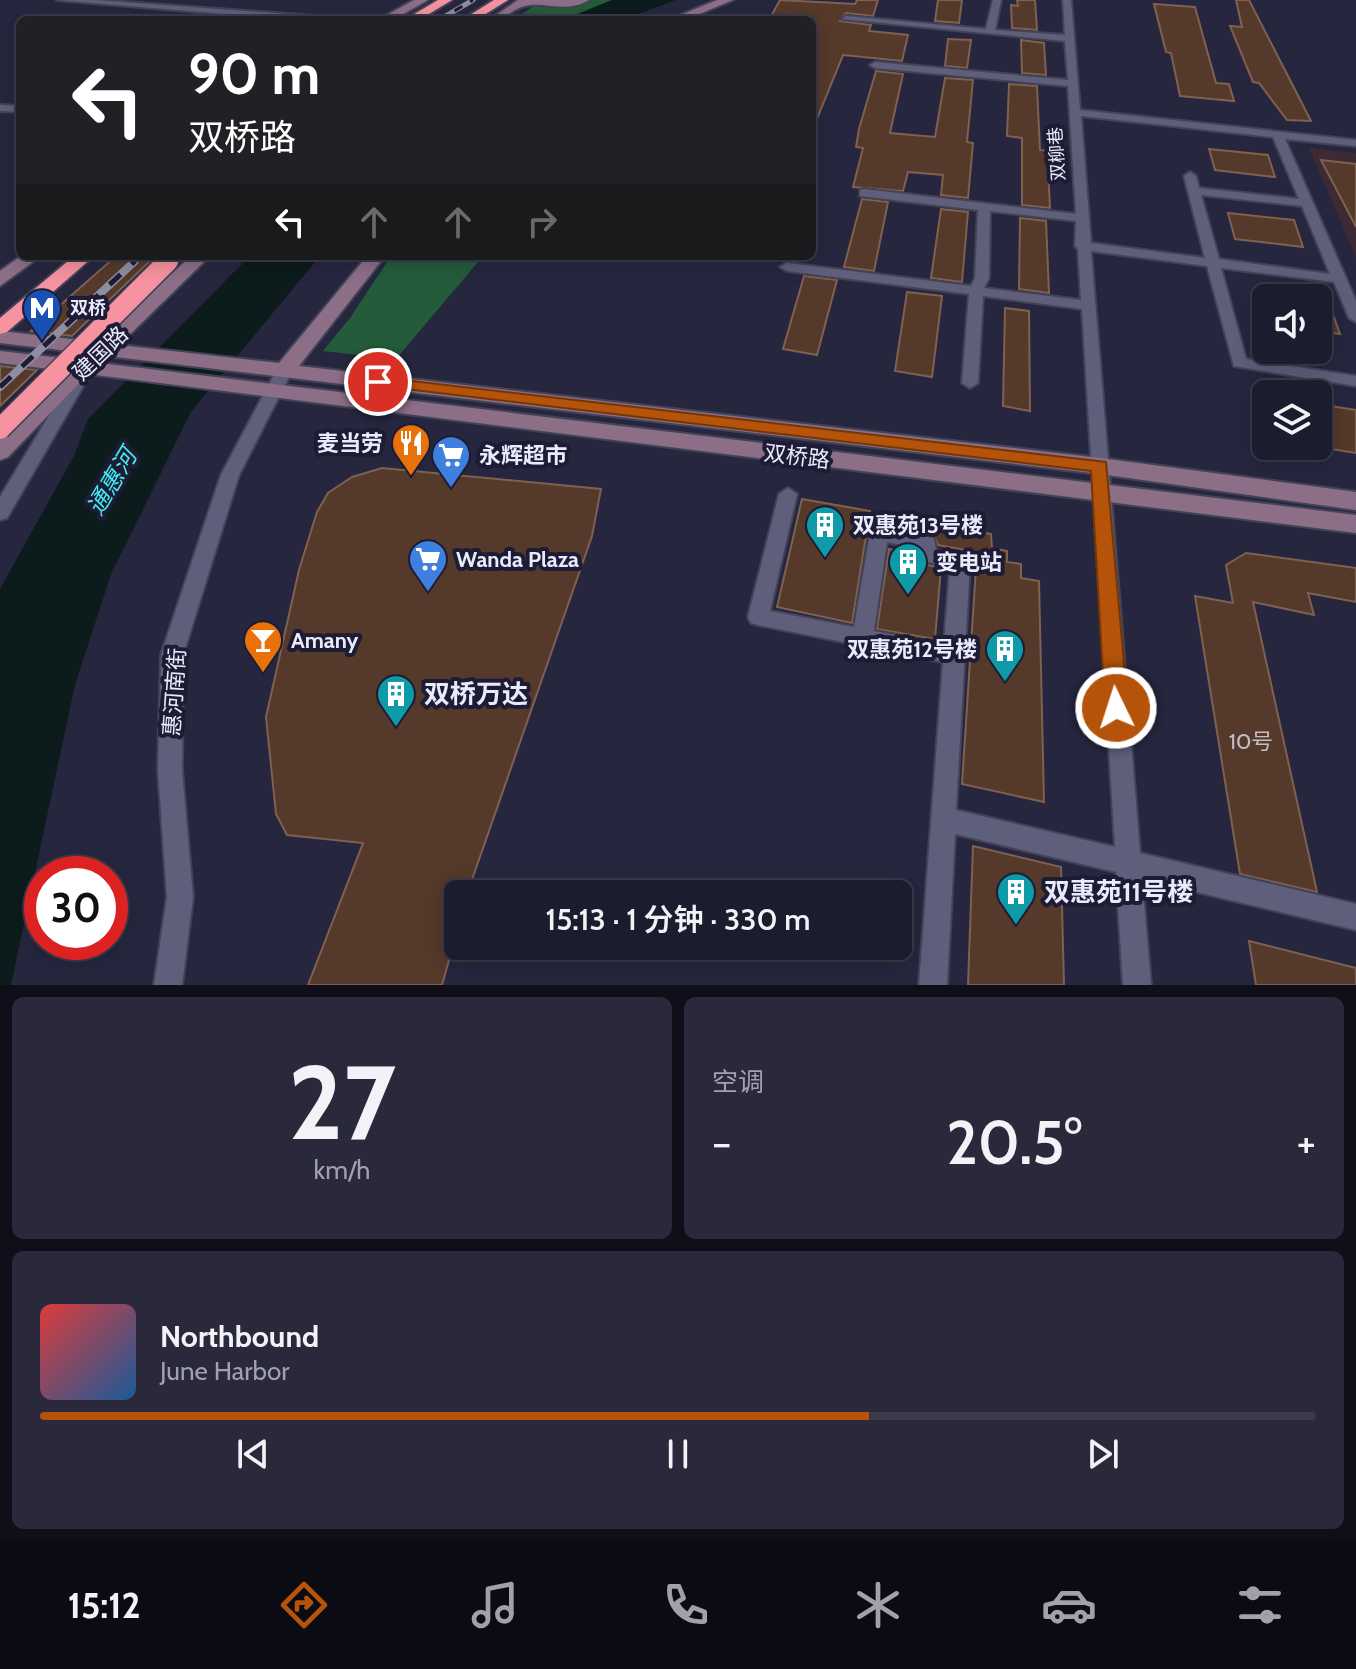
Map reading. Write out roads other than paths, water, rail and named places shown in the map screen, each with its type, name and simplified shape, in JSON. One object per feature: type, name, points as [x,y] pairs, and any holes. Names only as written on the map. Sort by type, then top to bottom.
[{"type":"highway","points":[[417,16],[446,0]]},
{"type":"highway","points":[[475,16],[502,0]]},
{"type":"highway","points":[[0,328],[80,260]]},
{"type":"highway","points":[[0,429],[169,260]]},
{"type":"main road","points":[[392,16],[422,0]]},
{"type":"main road","points":[[501,16],[524,1],[553,5],[583,0]]},
{"type":"main road","points":[[685,16],[727,0]]},
{"type":"main road","points":[[0,280],[27,260]]},
{"type":"main road","name":"建国路","points":[[0,452],[35,413],[197,260]]},
{"type":"main road","points":[[284,371],[373,260]]},
{"type":"main road","name":"双桥路","points":[[0,337],[1100,466],[1356,501]]},
{"type":"main road","name":"双桥路","points":[[0,357],[238,386],[272,393],[1356,524]]},
{"type":"street","points":[[61,0],[276,16]]},
{"type":"street","points":[[990,32],[997,0]]},
{"type":"street","name":"双柳巷","points":[[1067,0],[1086,305],[1137,985]]},
{"type":"street","points":[[846,19],[1068,38]]},
{"type":"street","points":[[875,65],[1071,83]]},
{"type":"street","points":[[1073,112],[1356,143]]},
{"type":"street","points":[[1278,135],[1356,318]]},
{"type":"street","points":[[1306,203],[1192,183],[1239,363],[1356,381]]},
{"type":"street","points":[[864,193],[1080,218]]},
{"type":"street","points":[[970,383],[976,291],[982,278],[984,207]]},
{"type":"street","points":[[1082,246],[1339,279]]},
{"type":"street","points":[[787,267],[1086,305]]},
{"type":"street","points":[[0,513],[85,369]]},
{"type":"street","name":"惠河南街","points":[[168,985],[180,897],[170,770],[172,655],[230,475],[284,371]]},
{"type":"street","points":[[788,494],[758,617],[954,655]]},
{"type":"street","points":[[863,638],[879,533],[927,543],[926,555],[960,562],[933,985]]},
{"type":"street","points":[[943,819],[1356,917]]},
{"type":"water","points":[[612,0],[676,0],[633,16],[573,16]]},
{"type":"water","name":"通惠河","points":[[246,260],[317,260],[191,412],[111,574],[75,685],[39,856],[24,856],[24,924],[11,985],[0,985],[0,589],[74,456],[88,419]]},
{"type":"railway","points":[[446,16],[473,0]]},
{"type":"railway","points":[[0,387],[135,261]]},
{"type":"place","name":"双桥","points":[[42,342]]},
{"type":"place","name":"麦当劳","points":[[411,477]]},
{"type":"place","name":"永辉超市","points":[[451,489]]},
{"type":"place","name":"双惠苑13号楼","points":[[825,559]]},
{"type":"place","name":"Wanda Plaza","points":[[428,593]]},
{"type":"place","name":"变电站","points":[[908,596]]},
{"type":"place","name":"Amany","points":[[263,674]]},
{"type":"place","name":"双惠苑12号楼","points":[[1005,683]]},
{"type":"place","name":"双桥万达","points":[[396,728]]},
{"type":"place","name":"双惠苑11号楼","points":[[1016,926]]}]
